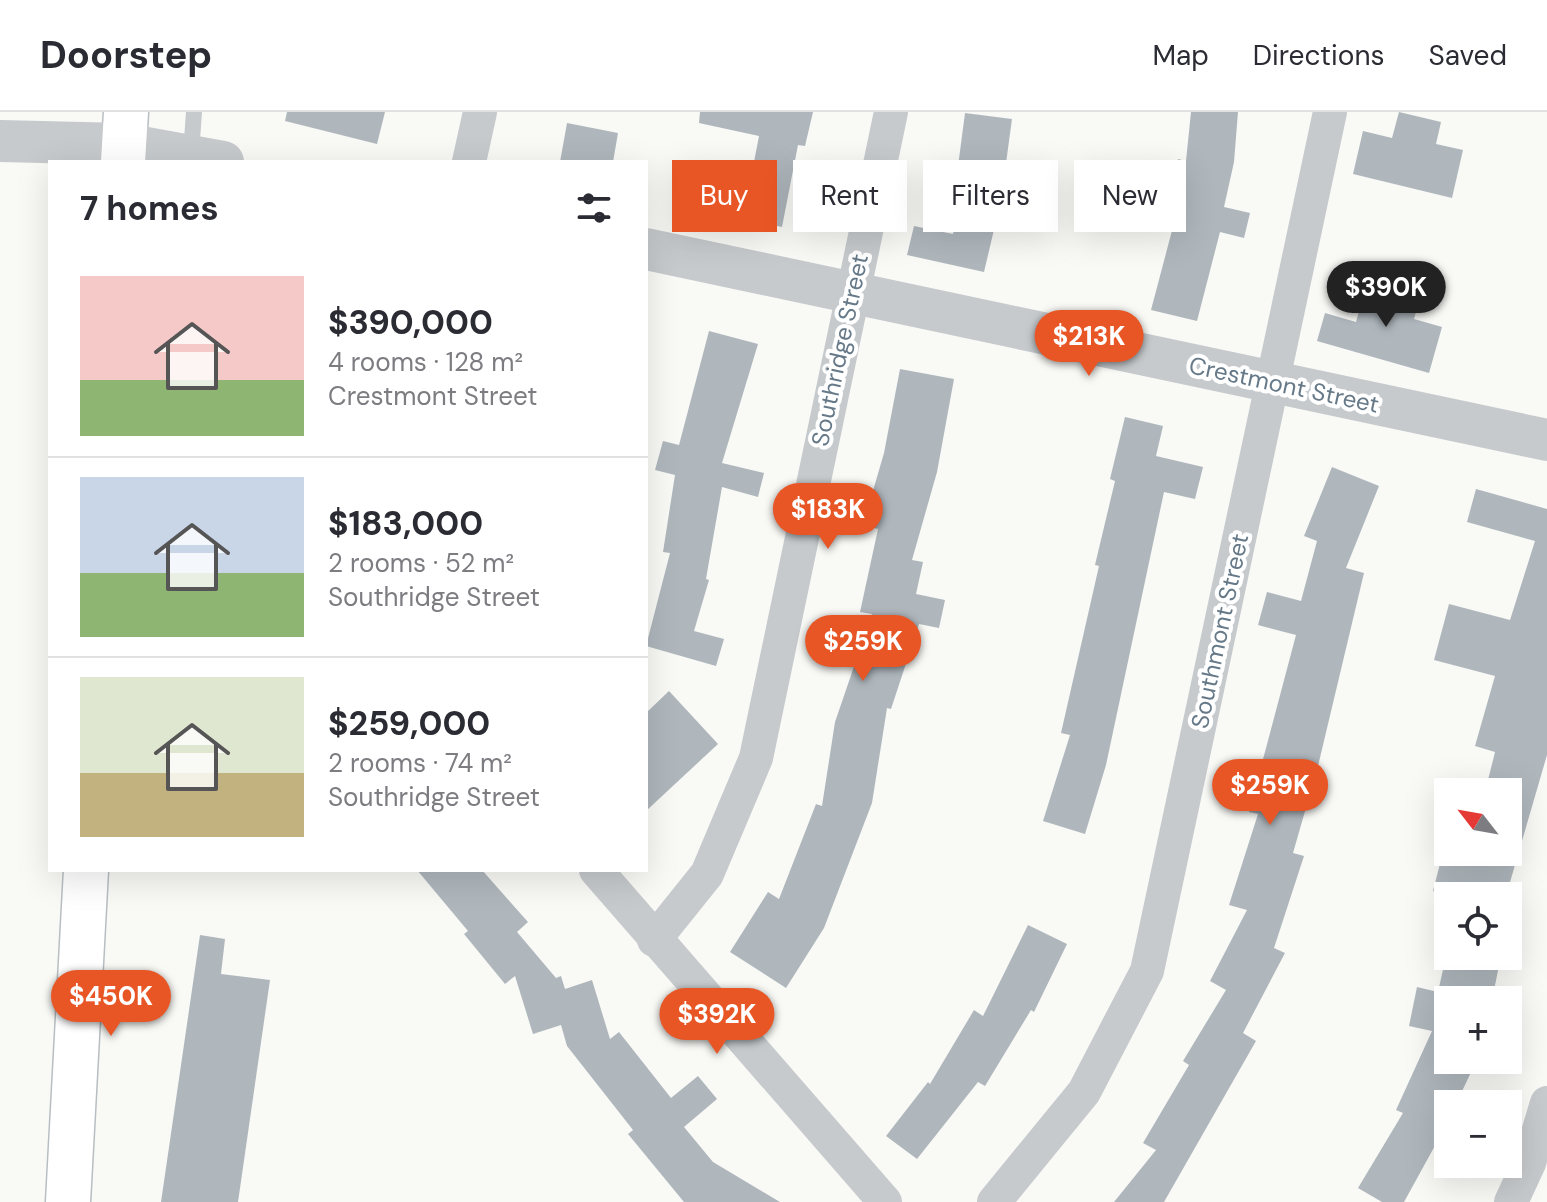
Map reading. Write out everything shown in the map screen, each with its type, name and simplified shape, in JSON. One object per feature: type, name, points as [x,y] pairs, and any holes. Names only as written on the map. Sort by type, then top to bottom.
[{"type":"main road","points":[[68,1202],[86,872]]},
{"type":"street","points":[[469,160],[480,112]]},
{"type":"street","name":"Southridge Street","points":[[654,940],[707,874],[756,758],[891,112]]},
{"type":"street","name":"Southmont Street","points":[[994,1202],[1084,1092],[1147,971],[1330,112]]},
{"type":"street","points":[[0,141],[124,139],[207,159]]},
{"type":"street","name":"Crestmont Street","points":[[648,249],[1547,440]]},
{"type":"street","points":[[598,872],[885,1202]]},
{"type":"street","points":[[1511,1202],[1529,1163],[1547,1103]]},
{"type":"lane","points":[[194,112],[207,159]]},
{"type":"building","points":[[287,112],[385,112],[377,144],[285,121]]},
{"type":"building","points":[[700,112],[813,112],[805,146],[798,145],[793,160],[782,227],[777,226],[777,160],[754,160],[759,136],[699,123]]},
{"type":"building","points":[[1191,112],[1238,112],[1234,162],[1224,207],[1250,213],[1244,238],[1220,232],[1197,321],[1151,310],[1172,232],[1186,232],[1186,161]]},
{"type":"building","points":[[1399,112],[1441,122],[1436,144],[1463,150],[1452,198],[1353,174],[1363,131],[1392,138]]},
{"type":"building","points":[[965,113],[1012,119],[1006,160],[959,160]]},
{"type":"building","points":[[567,123],[618,133],[613,160],[560,160]]},
{"type":"building","points":[[914,226],[923,228],[923,232],[993,232],[984,272],[907,255]]},
{"type":"building","points":[[1368,279],[1421,294],[1414,319],[1442,327],[1429,373],[1317,341],[1325,313],[1356,322]]},
{"type":"building","points":[[709,331],[758,344],[722,463],[764,473],[758,497],[722,487],[706,579],[709,580],[694,631],[724,639],[716,666],[648,647],[670,553],[663,552],[675,475],[655,470],[663,441],[679,445]]},
{"type":"building","points":[[900,369],[954,379],[937,472],[912,560],[923,562],[916,594],[945,600],[939,628],[919,624],[891,709],[887,708],[872,803],[824,928],[786,988],[730,952],[768,892],[779,899],[816,804],[822,806],[835,722],[872,614],[860,612],[878,529],[863,525],[884,453]]},
{"type":"building","points":[[1125,417],[1163,426],[1156,456],[1203,467],[1195,499],[1164,492],[1106,765],[1085,834],[1043,821],[1070,735],[1061,733],[1099,566],[1095,565],[1115,481],[1110,479]]},
{"type":"building","points":[[1332,467],[1379,486],[1346,568],[1364,573],[1318,766],[1293,853],[1304,856],[1274,948],[1285,953],[1243,1033],[1256,1041],[1164,1202],[1114,1202],[1156,1150],[1143,1143],[1189,1065],[1183,1061],[1226,990],[1210,981],[1247,910],[1229,905],[1258,814],[1249,812],[1296,635],[1258,625],[1267,592],[1301,601],[1317,541],[1304,536]]},
{"type":"building","points":[[1476,489],[1547,509],[1547,755],[1522,841],[1522,778],[1488,778],[1495,752],[1475,746],[1495,676],[1434,660],[1449,604],[1510,620],[1535,541],[1467,522]]},
{"type":"building","points":[[669,691],[718,744],[648,809],[648,711]]},
{"type":"building","points":[[1439,866],[1515,866],[1510,882],[1435,882]]},
{"type":"building","points":[[419,872],[484,872],[528,922],[517,932],[556,978],[561,976],[565,989],[592,980],[610,1039],[619,1032],[671,1098],[698,1076],[717,1099],[684,1127],[713,1162],[780,1202],[684,1202],[628,1134],[633,1130],[567,1046],[561,1025],[533,1034],[515,976],[505,984],[464,934],[468,931]]},
{"type":"building","points":[[1028,925],[1067,944],[1034,1012],[1031,1010],[985,1086],[978,1082],[917,1159],[886,1136],[928,1082],[930,1084],[974,1010],[983,1016]]},
{"type":"building","points":[[200,935],[225,939],[221,974],[270,980],[238,1202],[161,1202]]},
{"type":"building","points":[[1443,970],[1498,970],[1495,986],[1439,986]]},
{"type":"building","points":[[1417,987],[1434,991],[1434,1074],[1470,1074],[1463,1090],[1434,1090],[1434,1147],[1404,1202],[1382,1202],[1358,1188],[1403,1113],[1396,1110],[1432,1031],[1409,1026]]}]
